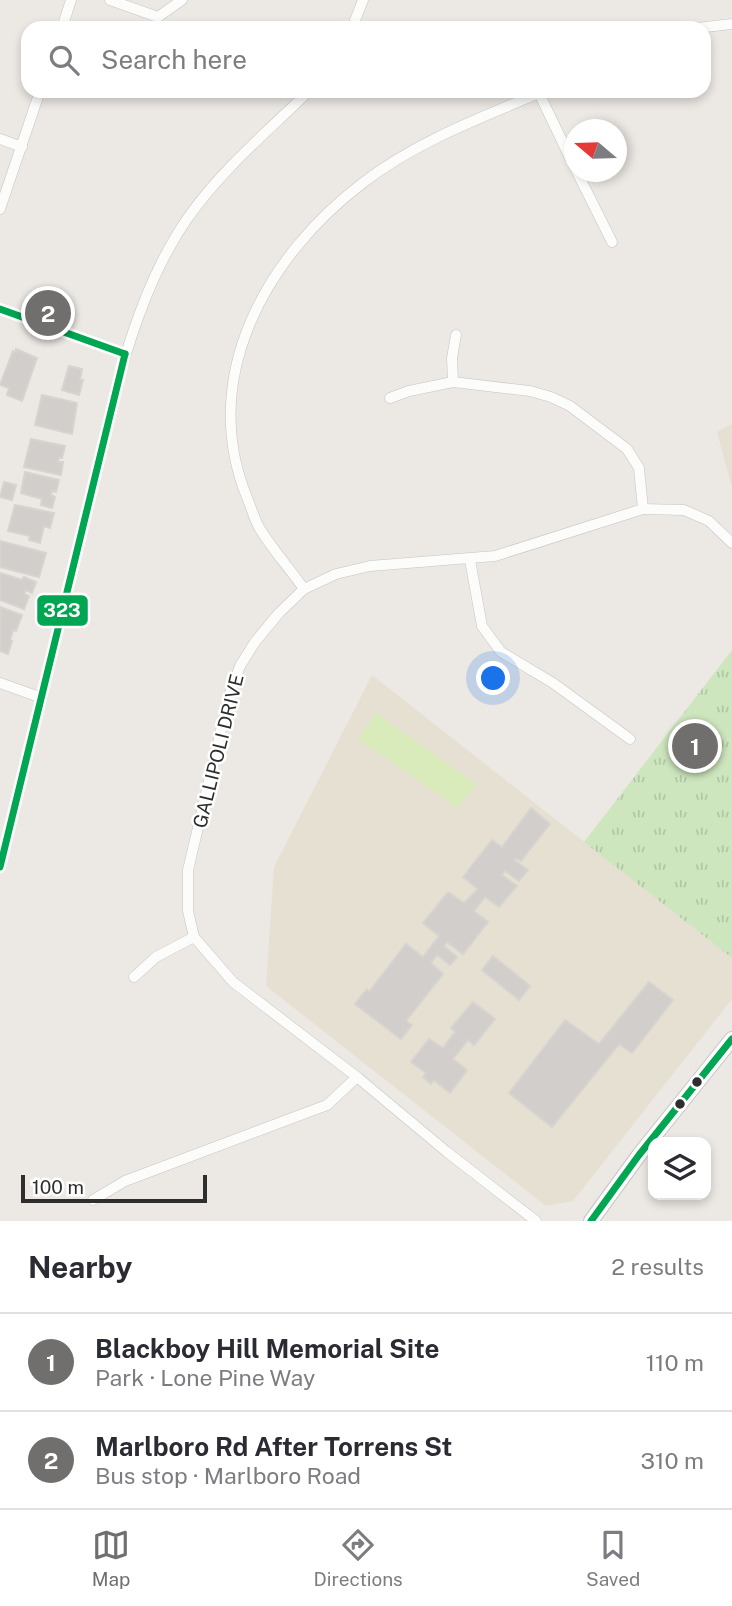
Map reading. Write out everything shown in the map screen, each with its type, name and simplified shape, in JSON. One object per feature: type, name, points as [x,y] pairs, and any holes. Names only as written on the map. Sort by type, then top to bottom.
[{"type":"main road","points":[[591,1221],[613,1189],[732,1040]]},
{"type":"main road","points":[[600,1221],[613,1189]]},
{"type":"street","points":[[64,21],[71,0]]},
{"type":"street","points":[[110,0],[158,17],[182,0]]},
{"type":"street","points":[[355,21],[363,0]]},
{"type":"street","points":[[711,26],[732,24]]},
{"type":"street","points":[[0,209],[38,98]]},
{"type":"street","points":[[0,867],[125,354],[162,260],[187,218],[220,178],[302,98]]},
{"type":"street","points":[[304,589],[259,528],[238,478],[231,440],[230,401],[236,360],[248,325],[271,284],[300,243],[363,182],[427,143],[528,98]]},
{"type":"street","points":[[544,98],[564,142]]},
{"type":"street","points":[[0,139],[22,147]]},
{"type":"street","points":[[582,182],[612,243]]},
{"type":"street","points":[[0,309],[125,354]]},
{"type":"street","points":[[453,382],[452,358],[456,335]]},
{"type":"street","points":[[390,398],[409,391],[453,382],[530,391],[551,397],[570,406],[626,450],[639,468],[643,509]]},
{"type":"street","name":"GALLIPOLI DRIVE","points":[[194,937],[188,911],[188,870],[229,696],[240,666],[255,642],[304,589],[336,574],[370,566],[495,556],[643,509],[684,510],[709,521],[732,543]]},
{"type":"street","points":[[470,560],[482,626],[501,652],[553,683],[630,739]]},
{"type":"street","points":[[0,683],[42,698]]},
{"type":"street","points":[[134,977],[156,957],[194,937],[233,982],[357,1077],[536,1221]]},
{"type":"street","points":[[93,1200],[125,1181],[327,1105],[357,1077]]},
{"type":"street","points":[[507,1198],[527,1221]]},
{"type":"shaded area","points":[[732,424],[732,488],[717,432]]},
{"type":"shaded area","points":[[372,675],[732,958],[732,999],[573,1201],[546,1206],[266,986],[274,867]]},
{"type":"green space","points":[[732,650],[732,958],[584,842]]},
{"type":"green space","points":[[376,713],[476,784],[458,808],[358,739]]},
{"type":"building","points":[[16,349],[37,358],[22,401],[7,395],[9,388],[0,385]]},
{"type":"building","points":[[69,366],[82,369],[80,380],[83,380],[79,395],[62,390]]},
{"type":"building","points":[[42,395],[77,403],[72,434],[35,425]]},
{"type":"building","points":[[31,439],[65,446],[58,462],[63,462],[61,475],[24,467]]},
{"type":"building","points":[[25,472],[59,480],[56,492],[52,491],[51,495],[55,497],[52,508],[41,505],[42,499],[21,493]]},
{"type":"building","points":[[4,482],[16,485],[12,500],[0,497]]},
{"type":"building","points":[[15,505],[54,513],[50,528],[44,526],[40,543],[29,540],[30,536],[8,531]]},
{"type":"building","points":[[0,541],[46,553],[39,577],[0,567]]},
{"type":"building","points":[[0,573],[36,582],[32,593],[26,590],[24,594],[29,596],[24,609],[0,600]]},
{"type":"building","points":[[0,607],[22,615],[16,631],[13,630],[8,654],[0,651]]},
{"type":"building","points":[[531,808],[550,824],[521,861],[516,858],[514,860],[528,870],[519,881],[505,871],[502,875],[517,886],[499,907],[485,897],[474,911],[488,922],[463,954],[447,942],[444,946],[457,957],[450,965],[437,955],[431,963],[443,974],[406,1021],[412,1025],[401,1039],[355,1004],[367,989],[369,992],[406,944],[423,957],[439,936],[423,923],[448,892],[464,903],[478,889],[463,877],[492,840],[502,847]]},
{"type":"building","points":[[493,956],[530,986],[519,1000],[482,970]]},
{"type":"building","points":[[649,982],[673,1000],[632,1053],[619,1044],[552,1127],[509,1093],[565,1020],[599,1044]]},
{"type":"building","points":[[473,1002],[495,1019],[474,1045],[468,1040],[453,1059],[467,1070],[450,1093],[434,1080],[431,1084],[423,1077],[426,1073],[411,1062],[429,1039],[443,1048],[455,1032],[451,1028]]},
{"type":"transit line","name":"323","points":[[0,309],[125,354]]},
{"type":"transit line","name":"323","points":[[0,867],[125,354]]},
{"type":"transit line","name":"323","points":[[591,1221],[639,1155],[732,1039]]},
{"type":"place","name":"Marlboro Rd After Torrens St","points":[[48,313]]},
{"type":"place","name":"Blackboy Hill Memorial Site","points":[[695,746]]}]
